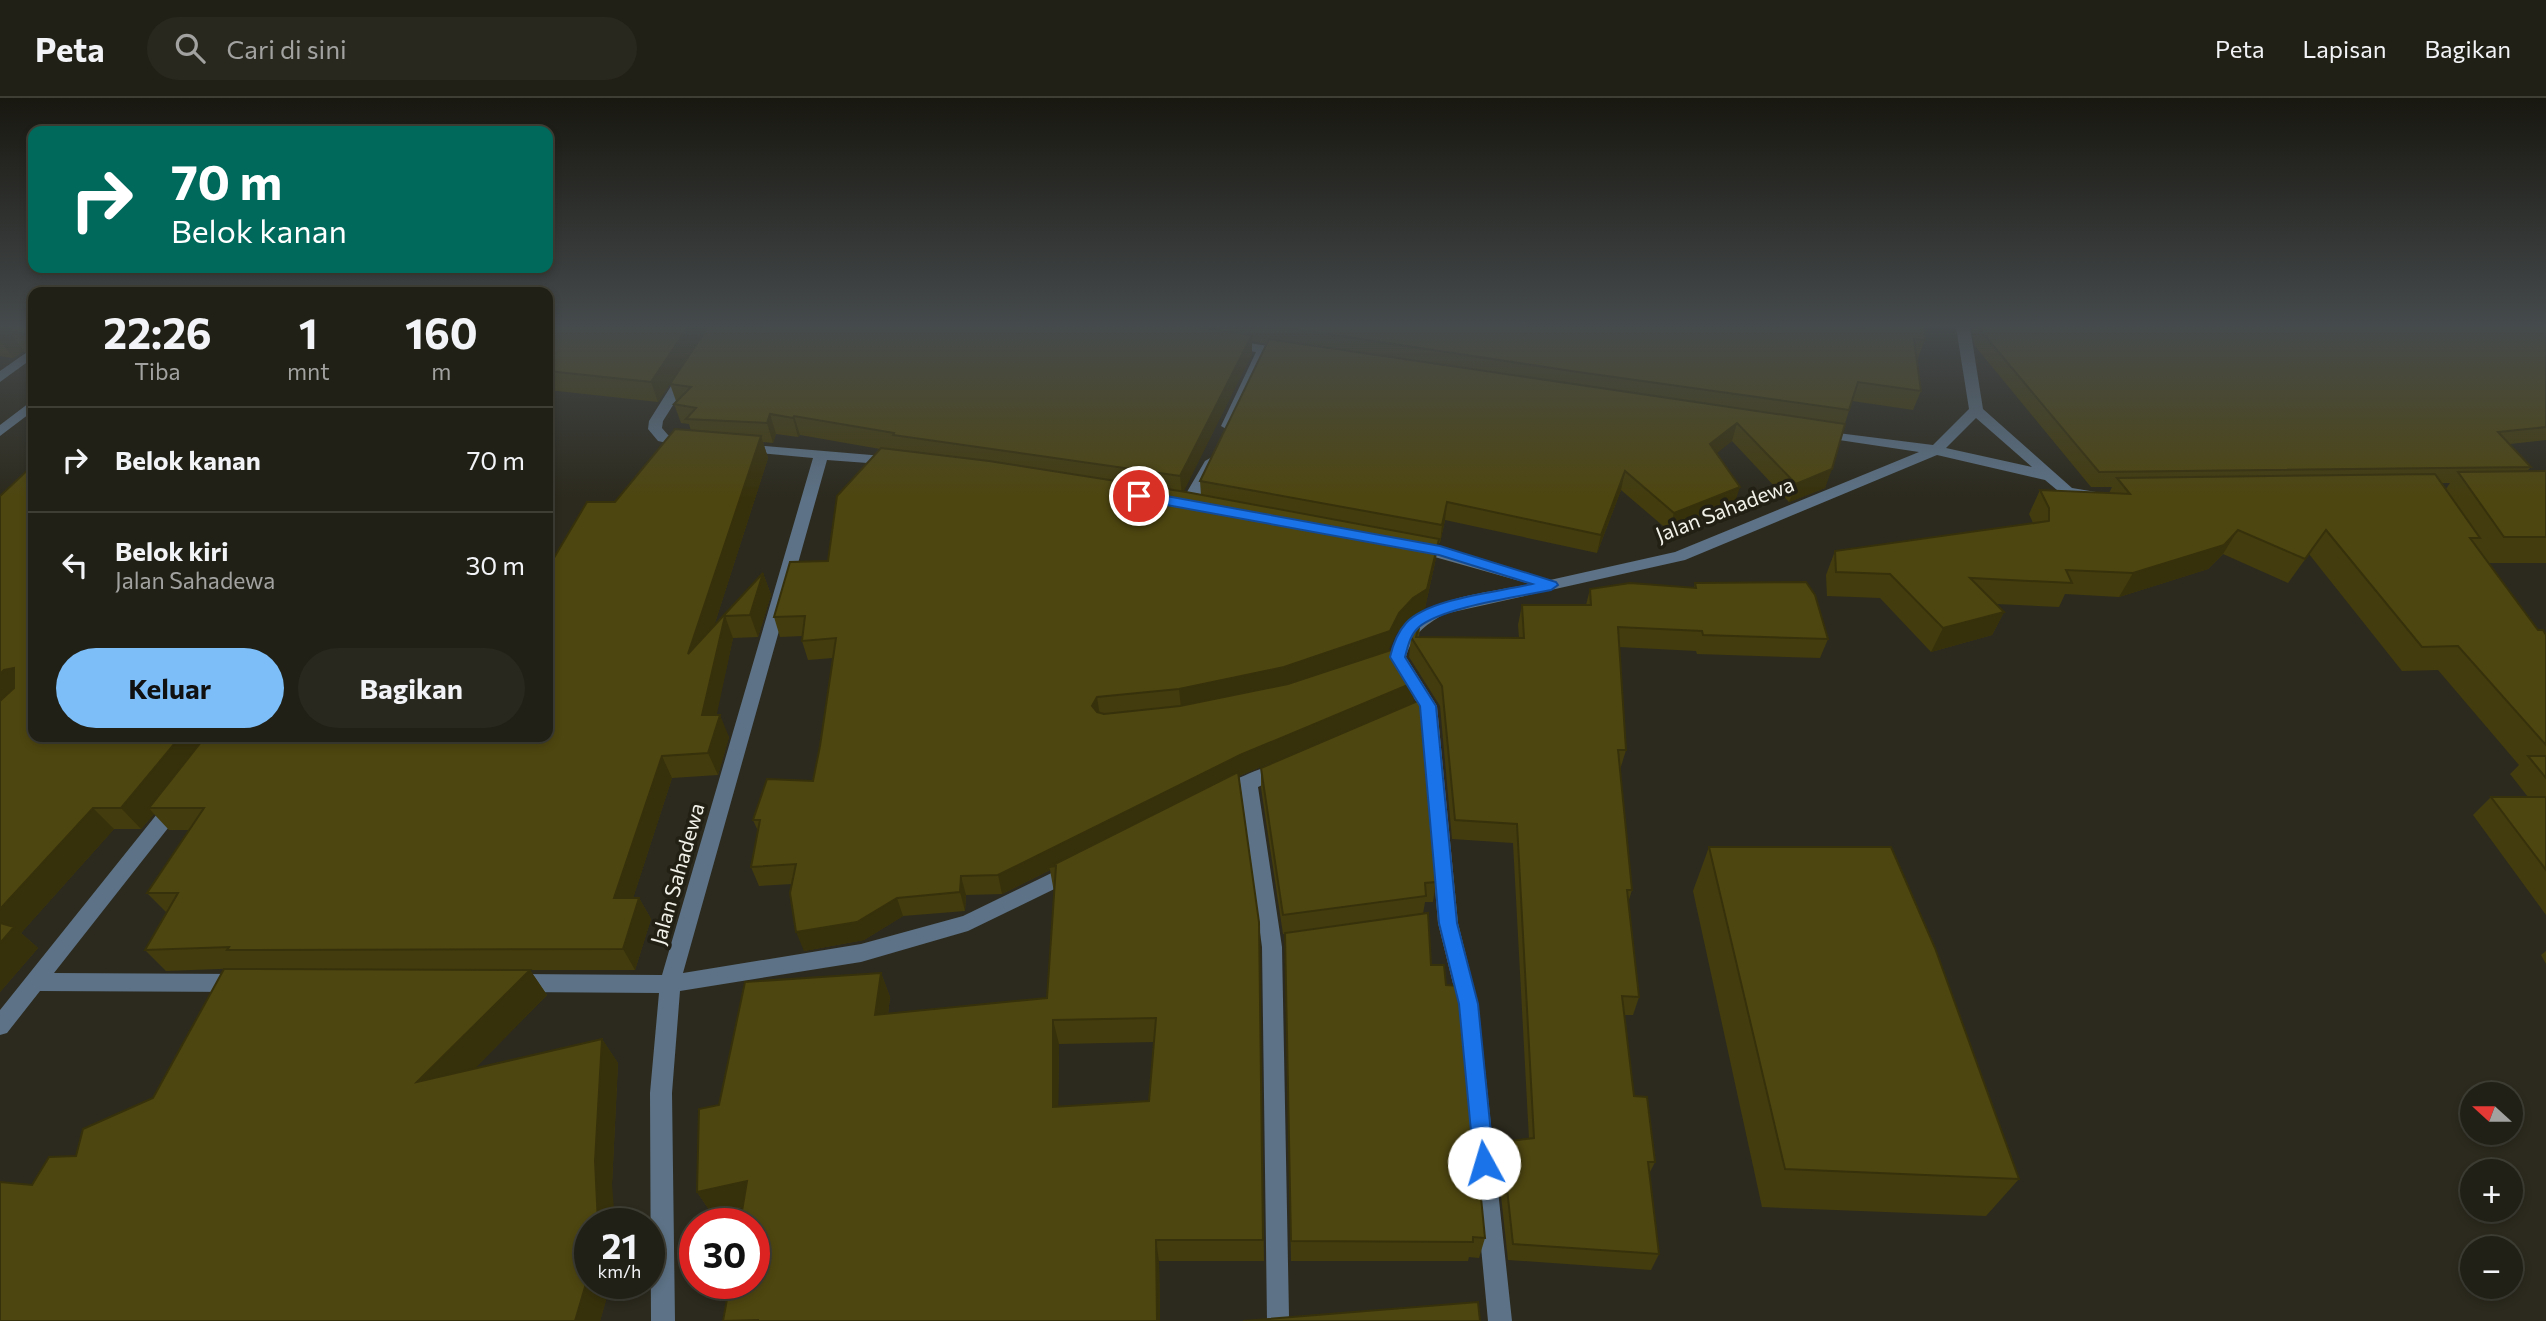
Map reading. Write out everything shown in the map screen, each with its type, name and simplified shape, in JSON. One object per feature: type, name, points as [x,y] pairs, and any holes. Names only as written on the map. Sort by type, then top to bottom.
[{"type":"street","points":[[680,384],[656,421],[655,429],[663,438],[696,445]]},
{"type":"street","points":[[1188,504],[1248,384]]},
{"type":"street","points":[[1972,384],[1976,411],[2049,476],[2075,495],[2101,495]]},
{"type":"street","points":[[1937,450],[1976,411]]},
{"type":"street","points":[[0,432],[26,417]]},
{"type":"street","points":[[1799,431],[1937,450],[2049,476]]},
{"type":"street","points":[[729,447],[822,453],[914,464]]},
{"type":"street","name":"Jalan Sahadewa","points":[[1401,543],[1440,551],[1551,585],[1679,556],[1937,450]]},
{"type":"street","name":"Jalan Sahadewa","points":[[663,1321],[661,1093],[670,984],[822,453]]},
{"type":"street","points":[[1500,1321],[1468,1004],[1442,924],[1428,706],[1391,659],[1413,624],[1439,610],[1551,585]]},
{"type":"street","points":[[1377,728],[1428,706]]},
{"type":"street","points":[[1200,807],[1248,782],[1300,760]]},
{"type":"street","points":[[1248,782],[1279,946],[1277,1316]]},
{"type":"street","points":[[0,1026],[187,790]]},
{"type":"street","points":[[504,983],[670,984],[861,953],[968,923],[1090,862]]},
{"type":"street","points":[[34,982],[255,983]]},
{"type":"building","points":[[671,384],[1227,384],[1180,476],[893,435],[894,433],[794,416],[770,414],[767,423],[686,419],[696,408],[674,404],[691,387]]},
{"type":"building","points":[[1247,384],[1574,384],[1845,424],[1832,469],[1796,484],[1737,423],[1710,444],[1740,487],[1674,513],[1625,471],[1601,535],[1447,502],[1442,525],[1200,481]]},
{"type":"building","points":[[1664,384],[1857,384],[1849,410]]},
{"type":"building","points":[[1873,384],[1920,384],[1921,391]]},
{"type":"building","points":[[2025,384],[2546,384],[2546,427],[2498,432],[2531,467],[2099,472]]},
{"type":"building","points":[[675,429],[761,436],[688,654],[763,573],[750,615],[725,616],[702,715],[720,715],[708,753],[662,756],[614,898],[639,898],[623,949],[227,950],[229,947],[145,950],[178,893],[147,893],[204,808],[149,808],[201,742],[553,742],[553,560],[587,502],[615,502]]},
{"type":"building","points":[[881,448],[989,461],[1186,492],[1439,539],[1427,589],[1413,598],[1399,613],[1390,631],[1284,667],[1179,689],[1097,697],[1092,706],[1097,712],[1104,714],[1180,706],[1288,684],[1394,649],[1415,682],[1240,755],[998,875],[961,876],[960,892],[897,898],[857,922],[796,932],[790,893],[796,864],[751,867],[760,820],[753,820],[767,779],[813,781],[836,638],[802,641],[805,616],[774,617],[790,562],[828,561],[837,496]]},
{"type":"building","points":[[28,470],[28,742],[176,742],[121,808],[93,808],[0,909],[0,701],[14,688],[14,668],[4,670],[0,674],[0,496]]},
{"type":"building","points":[[2546,471],[2546,537],[2504,537],[2458,472]]},
{"type":"building","points":[[2435,474],[2480,538],[2470,538],[2538,630],[2543,630],[2546,635],[2546,745],[2458,646],[2422,647],[2326,530],[2305,559],[2238,530],[2224,545],[2133,573],[2066,570],[2072,583],[1970,578],[2004,612],[1943,628],[1890,574],[1836,572],[1835,551],[2049,521],[2049,508],[2040,490],[2130,494],[2117,478]]},
{"type":"building","points":[[1806,582],[1815,595],[1828,639],[1703,635],[1702,631],[1618,627],[1626,750],[1618,750],[1632,890],[1627,890],[1639,997],[1622,996],[1634,1096],[1647,1097],[1655,1162],[1648,1162],[1659,1254],[1513,1244],[1502,1142],[1534,1138],[1517,824],[1455,820],[1442,686],[1411,637],[1413,631],[1421,618],[1416,637],[1524,638],[1522,605],[1591,605],[1590,589],[1630,583],[1696,588],[1695,583]]},
{"type":"building","points":[[1420,700],[1436,882],[1425,883],[1426,896],[1283,915],[1261,768]]},
{"type":"building","points":[[2528,756],[2546,756],[2546,778]]},
{"type":"building","points":[[1238,772],[1259,922],[1263,1240],[1156,1240],[1157,1321],[723,1321],[727,1299],[770,1299],[770,1208],[742,1208],[747,1181],[697,1192],[699,1109],[719,1105],[745,982],[881,973],[875,1015],[1047,998],[1056,866],[1049,867]],"holes":[[[1156,1018],[1149,1101],[1053,1107],[1053,1020]]]},
{"type":"building","points":[[2491,797],[2546,797],[2546,870]]},
{"type":"building","points":[[1709,847],[1891,847],[1935,948],[2019,1179],[1785,1169]]},
{"type":"building","points":[[1428,913],[1431,965],[1444,965],[1446,985],[1460,986],[1485,1238],[1473,1237],[1473,1242],[1291,1241],[1285,933]]},
{"type":"building","points":[[0,923],[14,927],[0,943]]},
{"type":"building","points":[[224,969],[530,970],[417,1082],[602,1039],[595,1161],[597,1208],[574,1208],[574,1299],[581,1299],[575,1321],[0,1321],[0,1182],[32,1185],[49,1157],[76,1156],[83,1129],[153,1098]]},
{"type":"building","points":[[1478,1302],[1480,1321],[1243,1321]]},
{"type":"route","points":[[1139,496],[1440,551],[1551,585],[1439,610],[1413,624],[1402,638],[1397,657],[1428,706],[1448,923],[1468,1004],[1484,1163]]}]
